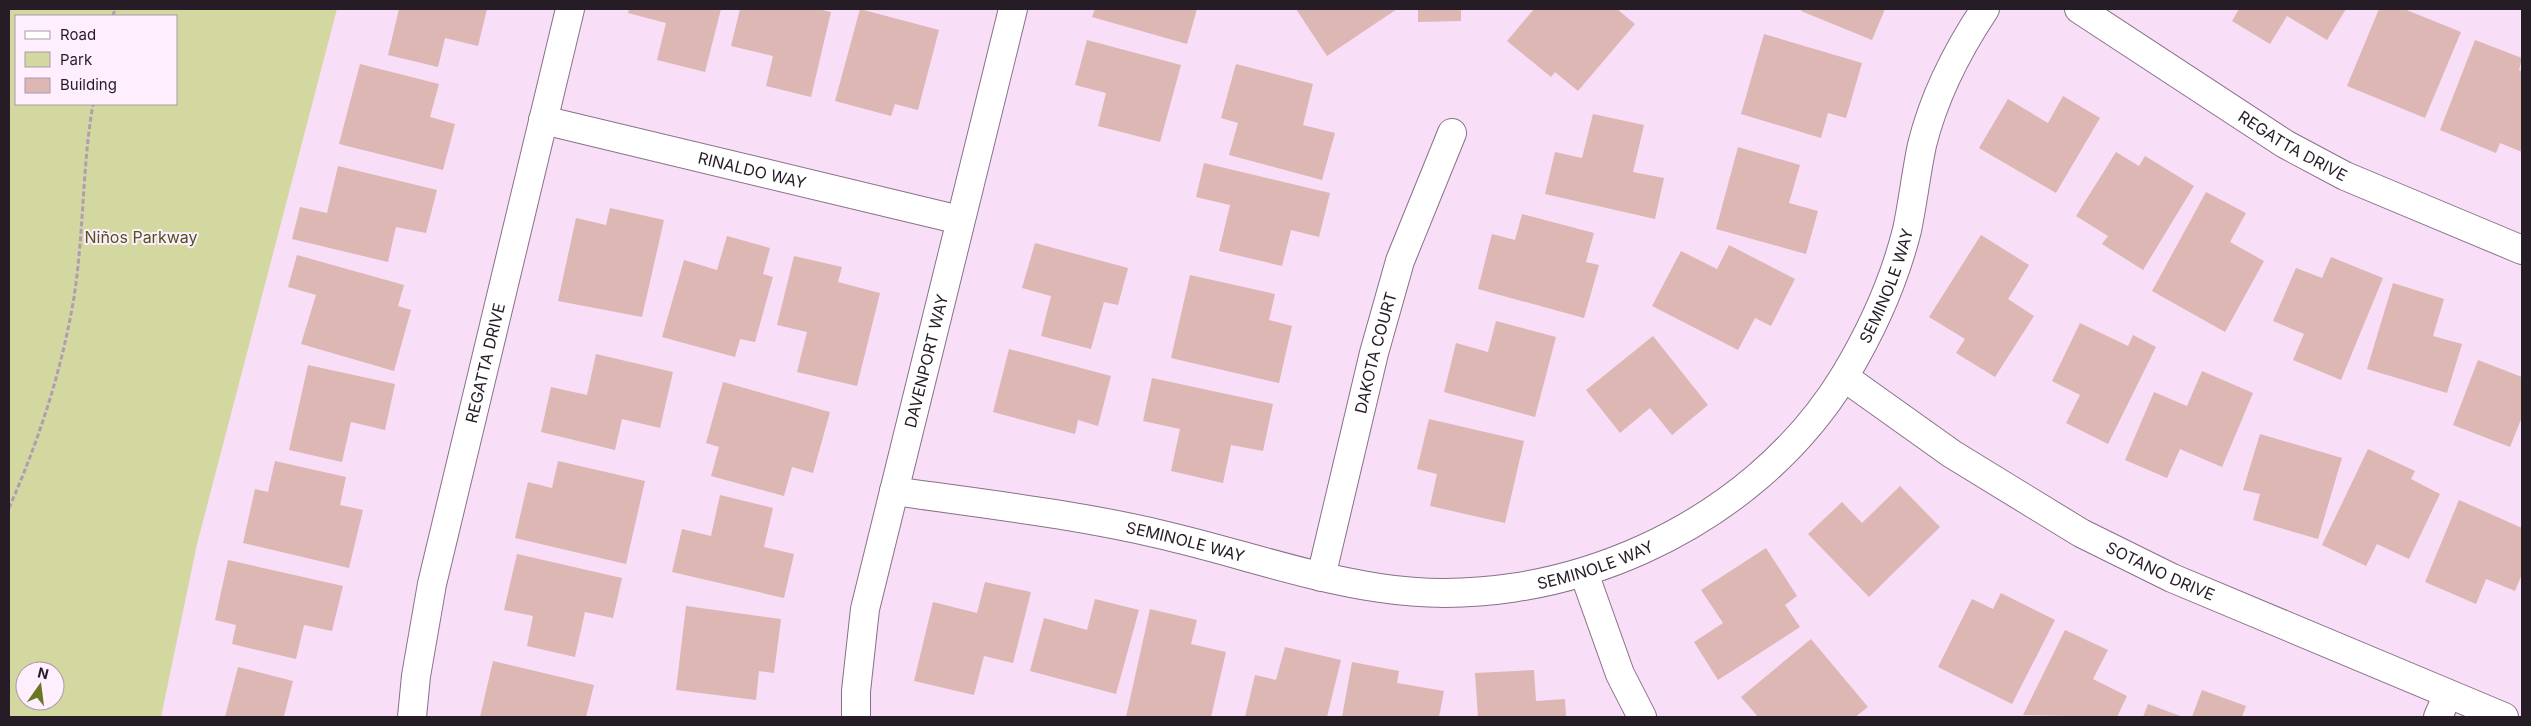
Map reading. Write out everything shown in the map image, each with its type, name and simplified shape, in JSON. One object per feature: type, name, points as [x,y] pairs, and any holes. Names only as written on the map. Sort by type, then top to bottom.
[{"type":"street","name":"REGATTA DRIVE","points":[[412,717],[416,676],[432,584],[570,9]]},
{"type":"street","name":"DAVENPORT WAY","points":[[856,717],[856,691],[865,608],[1013,9]]},
{"type":"street","name":"SEMINOLE WAY","points":[[894,491],[1050,513],[1144,531],[1321,577],[1382,589],[1448,593],[1514,588],[1584,573],[1649,547],[1699,520],[1752,481],[1800,434],[1844,377],[1886,294],[1906,231],[1922,144],[1939,93],[1961,44],[1985,9]]},
{"type":"street","name":"REGATTA DRIVE","points":[[2079,9],[2285,144],[2345,176],[2522,250]]},
{"type":"street","name":"RINALDO WAY","points":[[543,120],[960,220]]},
{"type":"street","name":"DAKOTA COURT","points":[[1321,577],[1374,353],[1400,262],[1452,133]]},
{"type":"street","name":"SOTANO DRIVE","points":[[1844,377],[1952,454],[2081,533],[2443,706],[2504,717]]},
{"type":"street","points":[[1584,573],[1620,674],[1642,717]]},
{"type":"path","points":[[9,508],[40,431],[67,333],[78,262],[87,149],[93,105]]},
{"type":"green space","name":"Niños Parkway","points":[[9,9],[337,9],[197,544],[161,717],[9,717]]},
{"type":"building","points":[[399,9],[487,9],[478,46],[445,38],[438,67],[388,55]]},
{"type":"building","points":[[629,9],[721,9],[705,72],[657,60],[666,23],[628,13]]},
{"type":"building","points":[[740,9],[818,9],[831,12],[811,97],[766,86],[773,56],[731,46]]},
{"type":"building","points":[[860,9],[939,30],[918,110],[895,104],[891,116],[835,101]]},
{"type":"building","points":[[1095,9],[1197,9],[1187,44],[1092,17]]},
{"type":"building","points":[[1296,9],[1397,9],[1327,56]]},
{"type":"building","points":[[1418,9],[1461,9],[1461,21],[1418,22]]},
{"type":"building","points":[[1534,9],[1617,9],[1635,24],[1578,91],[1555,72],[1551,77],[1507,41]]},
{"type":"building","points":[[1802,9],[1885,9],[1872,40],[1801,11]]},
{"type":"building","points":[[2239,9],[2346,9],[2327,40],[2287,16],[2270,44],[2232,21]]},
{"type":"building","points":[[2379,9],[2404,9],[2461,32],[2425,118],[2347,86]]},
{"type":"building","points":[[1764,34],[1862,63],[1846,118],[1828,113],[1821,138],[1741,114]]},
{"type":"building","points":[[1087,40],[1181,65],[1160,142],[1098,126],[1106,93],[1075,85]]},
{"type":"building","points":[[2475,40],[2522,58],[2519,70],[2522,72],[2522,152],[2500,143],[2496,153],[2440,130]]},
{"type":"building","points":[[360,64],[439,84],[430,117],[455,124],[443,170],[339,144]]},
{"type":"building","points":[[1236,64],[1313,84],[1303,125],[1335,133],[1322,180],[1229,155],[1238,123],[1221,118]]},
{"type":"building","points":[[2063,96],[2100,118],[2056,193],[1979,148],[2008,99],[2048,123]]},
{"type":"building","points":[[1593,114],[1644,125],[1633,172],[1664,178],[1655,219],[1545,194],[1555,152],[1582,158]]},
{"type":"building","points":[[1738,147],[1800,165],[1789,203],[1818,211],[1806,254],[1716,229]]},
{"type":"building","points":[[2116,152],[2139,166],[2145,156],[2194,186],[2143,270],[2102,244],[2108,236],[2076,216]]},
{"type":"building","points":[[1204,163],[1330,193],[1319,237],[1291,230],[1282,266],[1219,251],[1230,205],[1196,197]]},
{"type":"building","points":[[338,166],[437,190],[426,233],[396,227],[388,262],[292,239],[300,207],[327,213]]},
{"type":"building","points":[[2206,192],[2246,213],[2230,242],[2264,261],[2225,332],[2152,291]]},
{"type":"building","points":[[610,208],[664,220],[642,317],[558,301],[576,218],[606,225]]},
{"type":"building","points":[[1522,214],[1594,233],[1586,262],[1599,265],[1584,318],[1478,289],[1492,234],[1515,240]]},
{"type":"building","points":[[1981,235],[2029,265],[2008,299],[2034,316],[1995,377],[1956,353],[1965,339],[1929,317]]},
{"type":"building","points":[[727,236],[770,248],[763,274],[773,277],[755,342],[740,339],[735,357],[662,337],[684,260],[717,270]]},
{"type":"building","points":[[1035,243],[1128,268],[1118,305],[1104,302],[1091,349],[1041,336],[1051,296],[1022,288]]},
{"type":"building","points":[[1729,245],[1795,279],[1771,326],[1755,318],[1738,350],[1652,306],[1681,251],[1717,269]]},
{"type":"building","points":[[297,255],[404,285],[398,306],[411,310],[394,371],[301,344],[316,295],[288,287]]},
{"type":"building","points":[[794,256],[842,267],[838,282],[880,293],[857,386],[797,372],[807,332],[777,325]]},
{"type":"building","points":[[2331,257],[2383,278],[2341,380],[2293,360],[2304,334],[2273,321],[2296,268],[2322,278]]},
{"type":"building","points":[[1190,275],[1275,294],[1269,320],[1292,326],[1279,383],[1171,358]]},
{"type":"building","points":[[2393,283],[2444,299],[2433,336],[2462,344],[2447,393],[2367,369]]},
{"type":"building","points":[[1496,321],[1556,337],[1535,417],[1444,392],[1456,343],[1488,352]]},
{"type":"building","points":[[2080,323],[2128,346],[2133,335],[2156,347],[2108,444],[2066,423],[2080,395],[2052,381]]},
{"type":"building","points":[[1653,336],[1708,405],[1672,435],[1650,408],[1620,433],[1586,390]]},
{"type":"building","points":[[1009,349],[1111,376],[1098,426],[1078,420],[1075,434],[993,412]]},
{"type":"building","points":[[596,354],[673,372],[660,428],[622,419],[615,450],[541,432],[551,387],[587,395]]},
{"type":"building","points":[[2478,360],[2522,377],[2522,417],[2510,447],[2453,425]]},
{"type":"building","points":[[308,365],[395,384],[385,430],[351,422],[342,462],[289,450]]},
{"type":"building","points":[[2202,371],[2253,393],[2222,467],[2180,449],[2167,478],[2125,460],[2154,392],[2187,406]]},
{"type":"building","points":[[1152,378],[1273,404],[1263,451],[1231,445],[1223,483],[1171,471],[1180,429],[1143,421]]},
{"type":"building","points":[[723,382],[830,412],[813,473],[792,467],[784,496],[711,476],[719,447],[706,443]]},
{"type":"building","points":[[1429,419],[1524,441],[1505,523],[1430,506],[1437,474],[1417,469]]},
{"type":"building","points":[[2260,434],[2342,458],[2318,539],[2253,520],[2260,494],[2243,490]]},
{"type":"building","points":[[2368,449],[2415,471],[2411,479],[2440,494],[2409,559],[2377,544],[2366,566],[2322,545]]},
{"type":"building","points":[[275,461],[346,477],[340,505],[363,510],[349,568],[243,543],[255,489],[268,492]]},
{"type":"building","points":[[558,461],[645,481],[626,564],[515,538],[528,482],[552,488]]},
{"type":"building","points":[[1900,486],[1940,527],[1869,597],[1808,534],[1842,502],[1862,523]]},
{"type":"building","points":[[720,495],[773,508],[764,547],[794,554],[784,598],[672,572],[682,529],[711,536]]},
{"type":"building","points":[[2459,500],[2522,528],[2522,574],[2515,591],[2486,579],[2476,604],[2425,582]]},
{"type":"building","points":[[1766,548],[1797,596],[1785,605],[1800,627],[1718,680],[1694,642],[1723,623],[1701,590]]},
{"type":"building","points":[[517,554],[622,578],[613,618],[585,612],[575,657],[527,646],[533,616],[504,610]]},
{"type":"building","points":[[228,560],[343,586],[332,631],[304,625],[296,659],[232,644],[236,625],[215,620]]},
{"type":"building","points":[[985,582],[1031,592],[1013,663],[984,656],[974,695],[914,681],[933,602],[977,613]]},
{"type":"building","points":[[2001,593],[2055,620],[2012,704],[1938,667],[1972,599],[1993,609]]},
{"type":"building","points":[[1095,599],[1139,610],[1116,694],[1030,671],[1044,618],[1087,630]]},
{"type":"building","points":[[686,606],[781,619],[774,673],[759,671],[756,700],[676,690]]},
{"type":"building","points":[[1150,609],[1197,620],[1191,644],[1226,652],[1211,717],[1126,717]]},
{"type":"building","points":[[2065,630],[2108,650],[2093,679],[2127,696],[2117,717],[2023,715]]},
{"type":"building","points":[[1811,639],[1868,707],[1855,717],[1758,717],[1741,697]]},
{"type":"building","points":[[1285,647],[1341,660],[1327,717],[1245,717],[1255,675],[1276,680]]},
{"type":"building","points":[[493,661],[594,685],[586,717],[480,717]]},
{"type":"building","points":[[1352,662],[1399,671],[1397,683],[1444,691],[1439,717],[1342,717]]},
{"type":"building","points":[[238,667],[293,681],[284,716],[288,717],[225,717]]},
{"type":"building","points":[[1534,670],[1536,701],[1565,699],[1566,717],[1478,717],[1475,673]]},
{"type":"building","points":[[2202,690],[2246,706],[2242,717],[2192,717]]},
{"type":"building","points":[[2148,704],[2183,717],[2143,717]]}]
